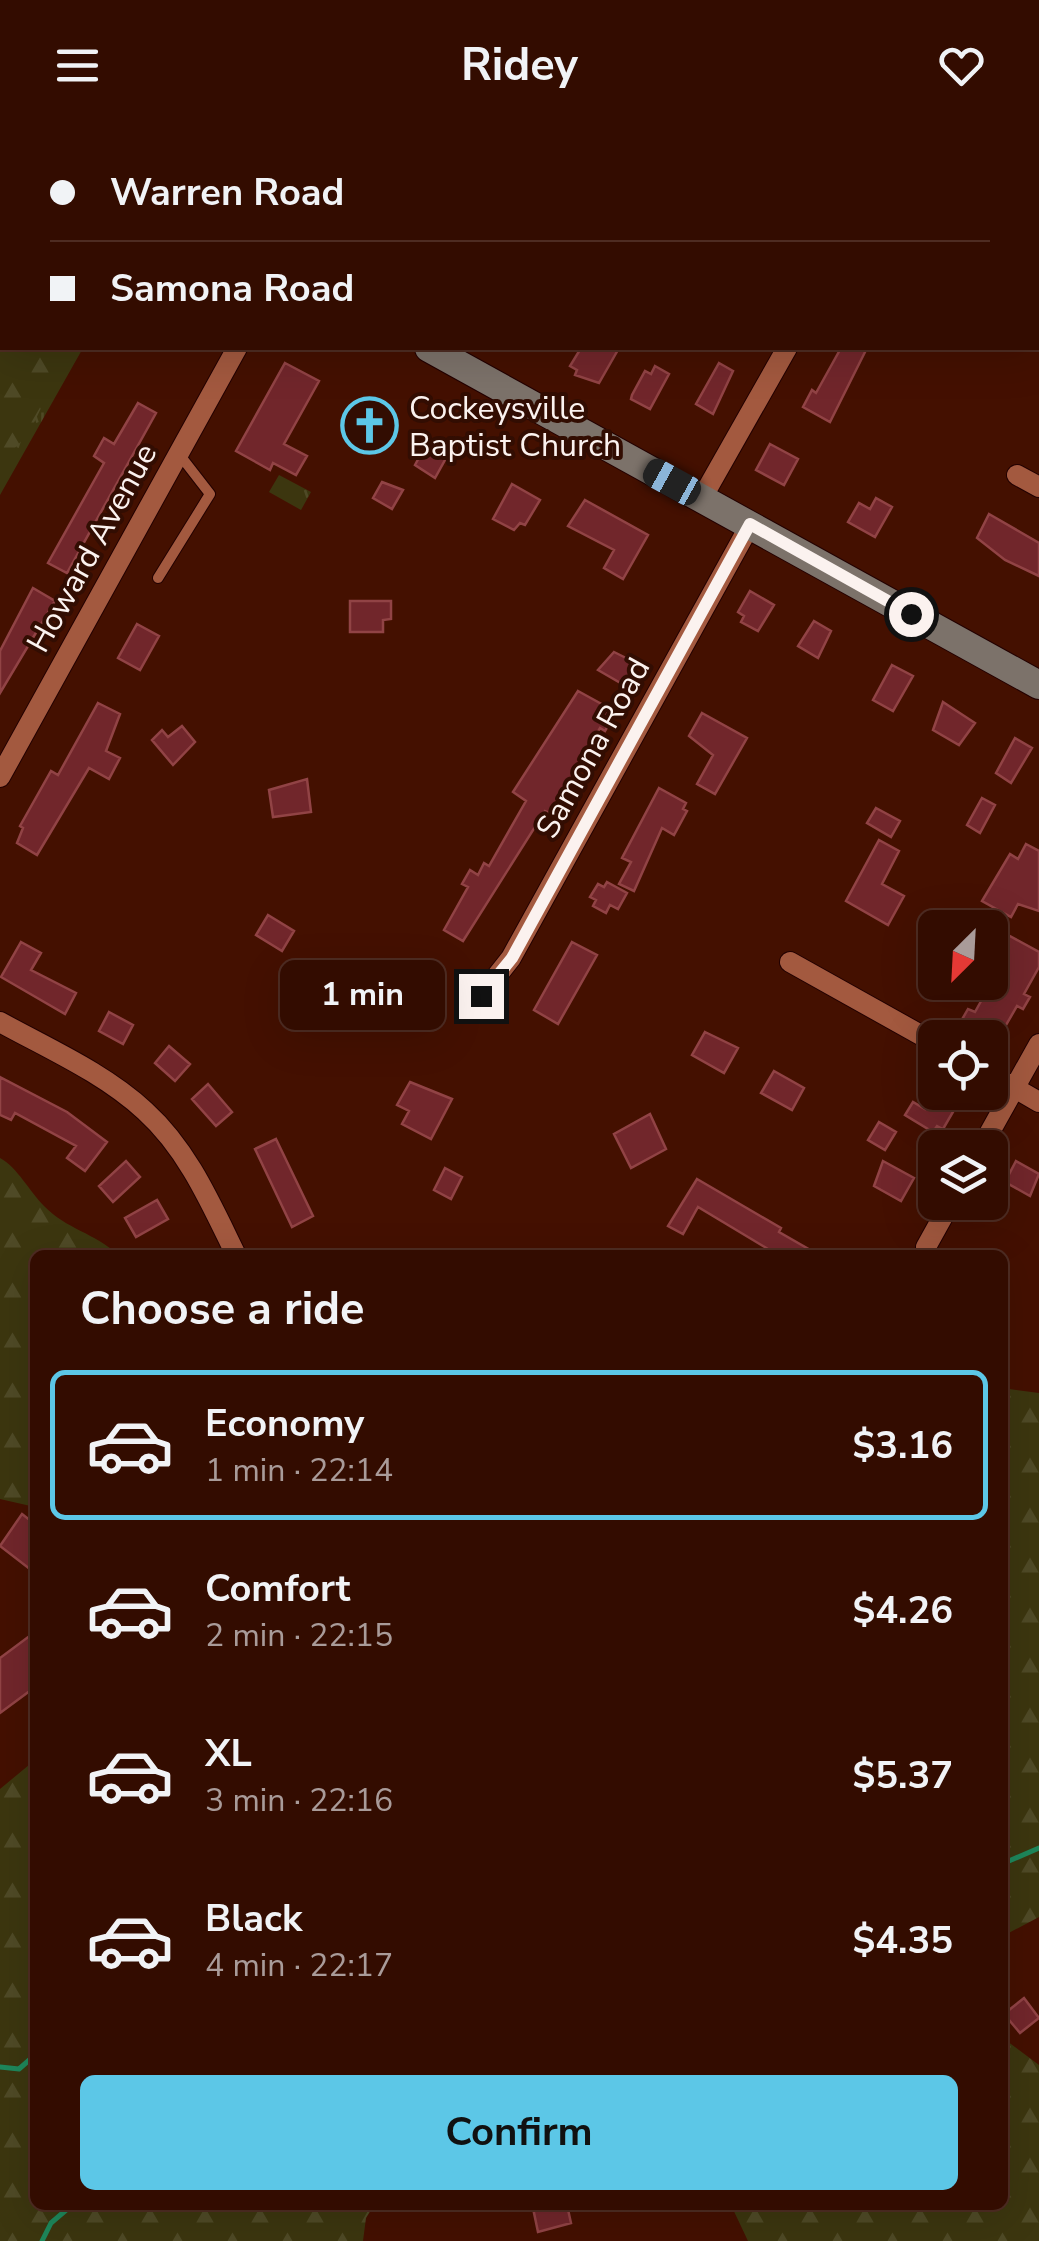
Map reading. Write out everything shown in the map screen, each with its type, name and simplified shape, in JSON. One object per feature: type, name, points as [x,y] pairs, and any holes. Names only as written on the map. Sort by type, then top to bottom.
[{"type":"street","name":"Howard Avenue","points":[[0,777],[235,350]]},
{"type":"street","points":[[433,350],[1039,685]]},
{"type":"street","points":[[702,498],[786,350]]},
{"type":"street","points":[[1018,475],[1039,487]]},
{"type":"street","name":"Samona Road","points":[[481,996],[512,958],[750,524]]},
{"type":"street","points":[[790,962],[918,1034]]},
{"type":"street","points":[[0,1022],[101,1079],[147,1113],[192,1169],[233,1250]]},
{"type":"street","points":[[992,1130],[1039,1044]]},
{"type":"street","points":[[1008,1084],[1039,1102]]},
{"type":"street","points":[[926,1248],[941,1220]]},
{"type":"lane","points":[[158,578],[210,494],[178,453]]},
{"type":"green space","points":[[0,350],[82,350],[0,495]]},
{"type":"green space","points":[[0,350],[69,350],[29,433],[0,464]]},
{"type":"green space","points":[[279,475],[311,492],[301,510],[269,492]]},
{"type":"green space","points":[[0,1158],[53,1214],[112,1250],[30,1250],[30,1506],[0,1499]]},
{"type":"green space","points":[[1008,1389],[1039,1393],[1039,1917],[1008,1933]]},
{"type":"green space","points":[[30,1764],[30,2210],[371,2210],[363,2241],[0,2241],[0,1789]]},
{"type":"green space","points":[[1008,2042],[1039,2065],[1039,2241],[748,2241],[733,2210],[1008,2210]]},
{"type":"building","points":[[580,350],[618,350],[599,383],[575,375],[577,370],[570,366]]},
{"type":"building","points":[[840,350],[866,350],[830,422],[803,407],[812,390],[816,393]]},
{"type":"building","points":[[285,363],[319,381],[284,444],[307,456],[296,475],[273,463],[270,470],[236,451]]},
{"type":"building","points":[[719,363],[733,371],[713,414],[696,404]]},
{"type":"building","points":[[655,366],[669,374],[650,409],[631,399],[645,371],[651,374]]},
{"type":"building","name":"Cockeysville Baptist Church","points":[[364,402],[393,418],[382,437],[376,433],[372,441],[349,429]]},
{"type":"building","points":[[138,403],[156,413],[67,573],[48,563],[104,463],[94,456],[104,438],[114,444]]},
{"type":"building","points":[[429,439],[450,451],[435,478],[415,465]]},
{"type":"building","points":[[770,444],[798,459],[784,485],[756,470]]},
{"type":"building","points":[[382,482],[403,490],[392,509],[373,498]]},
{"type":"building","points":[[512,484],[540,500],[525,525],[520,523],[514,530],[493,519]]},
{"type":"building","points":[[876,498],[892,507],[875,537],[848,522],[859,503],[870,509]]},
{"type":"building","points":[[585,500],[648,535],[623,579],[604,568],[614,550],[568,526]]},
{"type":"building","points":[[989,514],[1039,543],[1039,576],[1005,560],[977,538]]},
{"type":"building","points":[[33,588],[55,601],[0,693],[0,651]]},
{"type":"building","points":[[750,591],[774,605],[758,631],[741,622],[744,616],[738,612]]},
{"type":"building","points":[[350,601],[391,601],[391,619],[383,620],[383,632],[350,632]]},
{"type":"building","points":[[814,621],[831,631],[818,658],[798,646]]},
{"type":"building","points":[[137,624],[159,636],[140,670],[118,658]]},
{"type":"building","points":[[614,652],[636,663],[624,685],[598,670]]},
{"type":"building","points":[[892,665],[913,676],[893,711],[873,700]]},
{"type":"building","points":[[578,691],[616,712],[605,731],[600,728],[562,797],[567,800],[558,817],[545,811],[463,941],[444,930],[468,887],[462,884],[470,870],[478,875],[484,863],[489,866],[526,801],[513,792]]},
{"type":"building","points":[[943,702],[975,723],[959,745],[933,730]]},
{"type":"building","points":[[98,703],[120,714],[106,751],[120,758],[109,779],[89,768],[37,855],[17,843],[23,828],[20,826],[51,771],[58,775]]},
{"type":"building","points":[[702,713],[747,738],[715,794],[697,784],[713,755],[689,736]]},
{"type":"building","points":[[182,726],[195,742],[173,765],[152,740],[162,730],[168,737]]},
{"type":"building","points":[[1015,738],[1032,748],[1011,783],[996,773]]},
{"type":"building","points":[[307,779],[311,812],[273,817],[269,790]]},
{"type":"building","points":[[659,788],[686,803],[683,809],[687,811],[674,835],[662,828],[634,891],[619,884],[631,862],[622,858]]},
{"type":"building","points":[[982,798],[995,805],[980,833],[967,825]]},
{"type":"building","points":[[876,808],[900,821],[891,837],[867,823]]},
{"type":"building","points":[[879,840],[899,851],[882,884],[904,896],[888,925],[846,901]]},
{"type":"building","points":[[1026,844],[1039,851],[1039,911],[1018,904],[1011,917],[1008,910],[998,910],[982,901],[1010,854],[1018,859]]},
{"type":"building","points":[[607,882],[627,893],[618,909],[610,905],[606,913],[593,906],[596,900],[590,897],[598,884],[604,887]]},
{"type":"building","points":[[268,915],[294,931],[282,951],[256,935]]},
{"type":"building","points":[[1008,935],[1039,952],[1039,967],[1024,994],[1030,997],[1023,1009],[1017,1006],[1008,1022],[962,1020],[968,1009],[975,1012],[982,1000],[1008,1000]]},
{"type":"building","points":[[21,942],[41,953],[31,970],[76,993],[65,1014],[1,977]]},
{"type":"building","points":[[572,942],[597,955],[558,1024],[534,1010]]},
{"type":"building","points":[[350,966],[365,985],[359,989],[371,1005],[348,1022],[326,984]]},
{"type":"building","points":[[109,1012],[133,1025],[123,1044],[99,1031]]},
{"type":"building","points":[[705,1032],[738,1048],[724,1073],[692,1055]]},
{"type":"building","points":[[169,1046],[190,1064],[175,1081],[155,1063]]},
{"type":"building","points":[[774,1071],[804,1088],[792,1110],[761,1093]]},
{"type":"building","points":[[0,1077],[67,1112],[107,1142],[85,1171],[67,1158],[76,1146],[15,1113],[11,1120],[0,1115]]},
{"type":"building","points":[[410,1082],[452,1099],[431,1139],[402,1124],[409,1111],[397,1105]]},
{"type":"building","points":[[208,1084],[232,1112],[216,1126],[192,1099]]},
{"type":"building","points":[[913,1102],[918,1110],[954,1110],[943,1129],[937,1126],[930,1130],[905,1115]]},
{"type":"building","points":[[650,1114],[666,1149],[631,1168],[614,1134]]},
{"type":"building","points":[[879,1122],[896,1132],[885,1150],[868,1140]]},
{"type":"building","points":[[276,1139],[313,1216],[292,1227],[255,1149]]},
{"type":"building","points":[[126,1161],[140,1177],[113,1202],[99,1186]]},
{"type":"building","points":[[883,1161],[914,1178],[901,1201],[874,1186]]},
{"type":"building","points":[[1016,1161],[1039,1174],[1030,1196],[1008,1184]]},
{"type":"building","points":[[445,1168],[462,1177],[451,1199],[434,1190]]},
{"type":"building","points":[[697,1179],[781,1228],[779,1232],[810,1250],[770,1250],[698,1207],[683,1234],[668,1226]]},
{"type":"building","points":[[157,1200],[168,1219],[136,1237],[125,1218]]},
{"type":"building","points":[[22,1514],[30,1520],[30,1569],[0,1546]]},
{"type":"building","points":[[30,1636],[30,1691],[0,1713],[0,1658]]},
{"type":"building","points":[[1024,1998],[1039,2018],[1020,2033],[1008,2019],[1008,2011]]},
{"type":"building","points":[[533,2210],[568,2210],[571,2223],[538,2232]]},
{"type":"waterway","points":[[1008,1861],[1039,1848]]},
{"type":"waterway","points":[[0,2067],[19,2069],[30,2059]]},
{"type":"waterway","points":[[42,2241],[51,2223],[66,2210]]},
{"type":"place","name":"Cockeysville Baptist Church","points":[[370,426]]},
{"type":"route","points":[[481,996],[512,958],[750,524],[911,614]]}]
